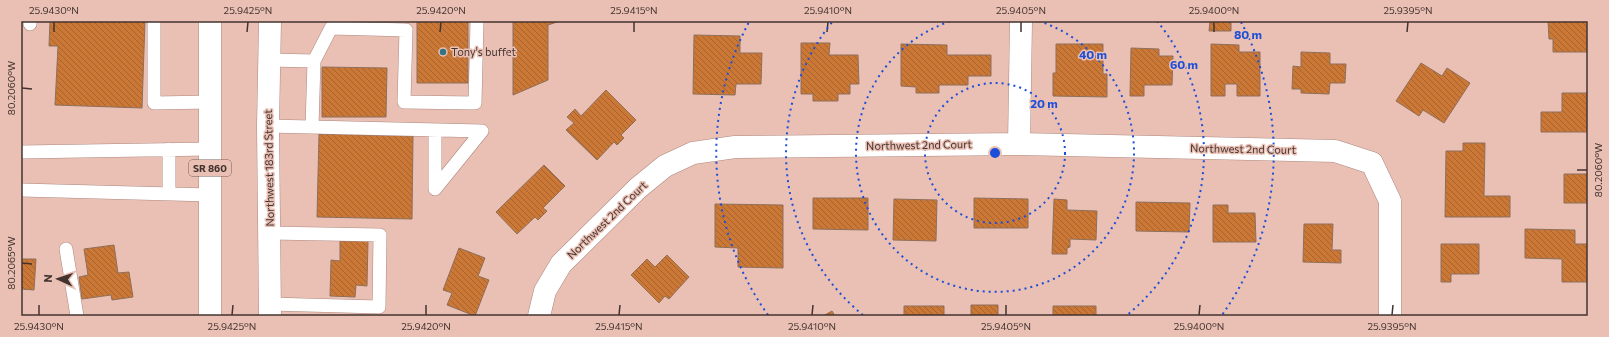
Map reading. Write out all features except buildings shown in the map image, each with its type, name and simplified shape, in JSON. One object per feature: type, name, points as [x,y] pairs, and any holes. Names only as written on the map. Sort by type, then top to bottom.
[{"type":"street","name":"SR 860","points":[[210,21],[210,316]]},
{"type":"street","name":"Northwest 183rd Street","points":[[270,21],[268,126],[270,310]]},
{"type":"street","points":[[1019,144],[1021,21]]},
{"type":"street","name":"Northwest 2nd Court","points":[[539,316],[545,291],[561,264],[638,188],[665,166],[693,153],[734,147],[1019,144],[1335,151],[1372,163],[1390,201],[1390,316]]},
{"type":"lane","points":[[154,21],[154,103],[210,102]]},
{"type":"lane","points":[[312,127],[314,61],[331,28],[406,26],[404,102],[475,103],[477,21]]},
{"type":"lane","points":[[269,60],[314,61]]},
{"type":"lane","points":[[268,126],[482,131],[434,189],[435,130]]},
{"type":"lane","points":[[169,149],[169,194]]},
{"type":"lane","points":[[21,152],[210,149]]},
{"type":"lane","points":[[21,190],[210,195]]},
{"type":"lane","points":[[270,233],[380,235],[379,307],[270,310]]},
{"type":"lane","points":[[66,249],[77,316]]},
{"type":"place","name":"Tony's buffet","points":[[443,52]]}]
